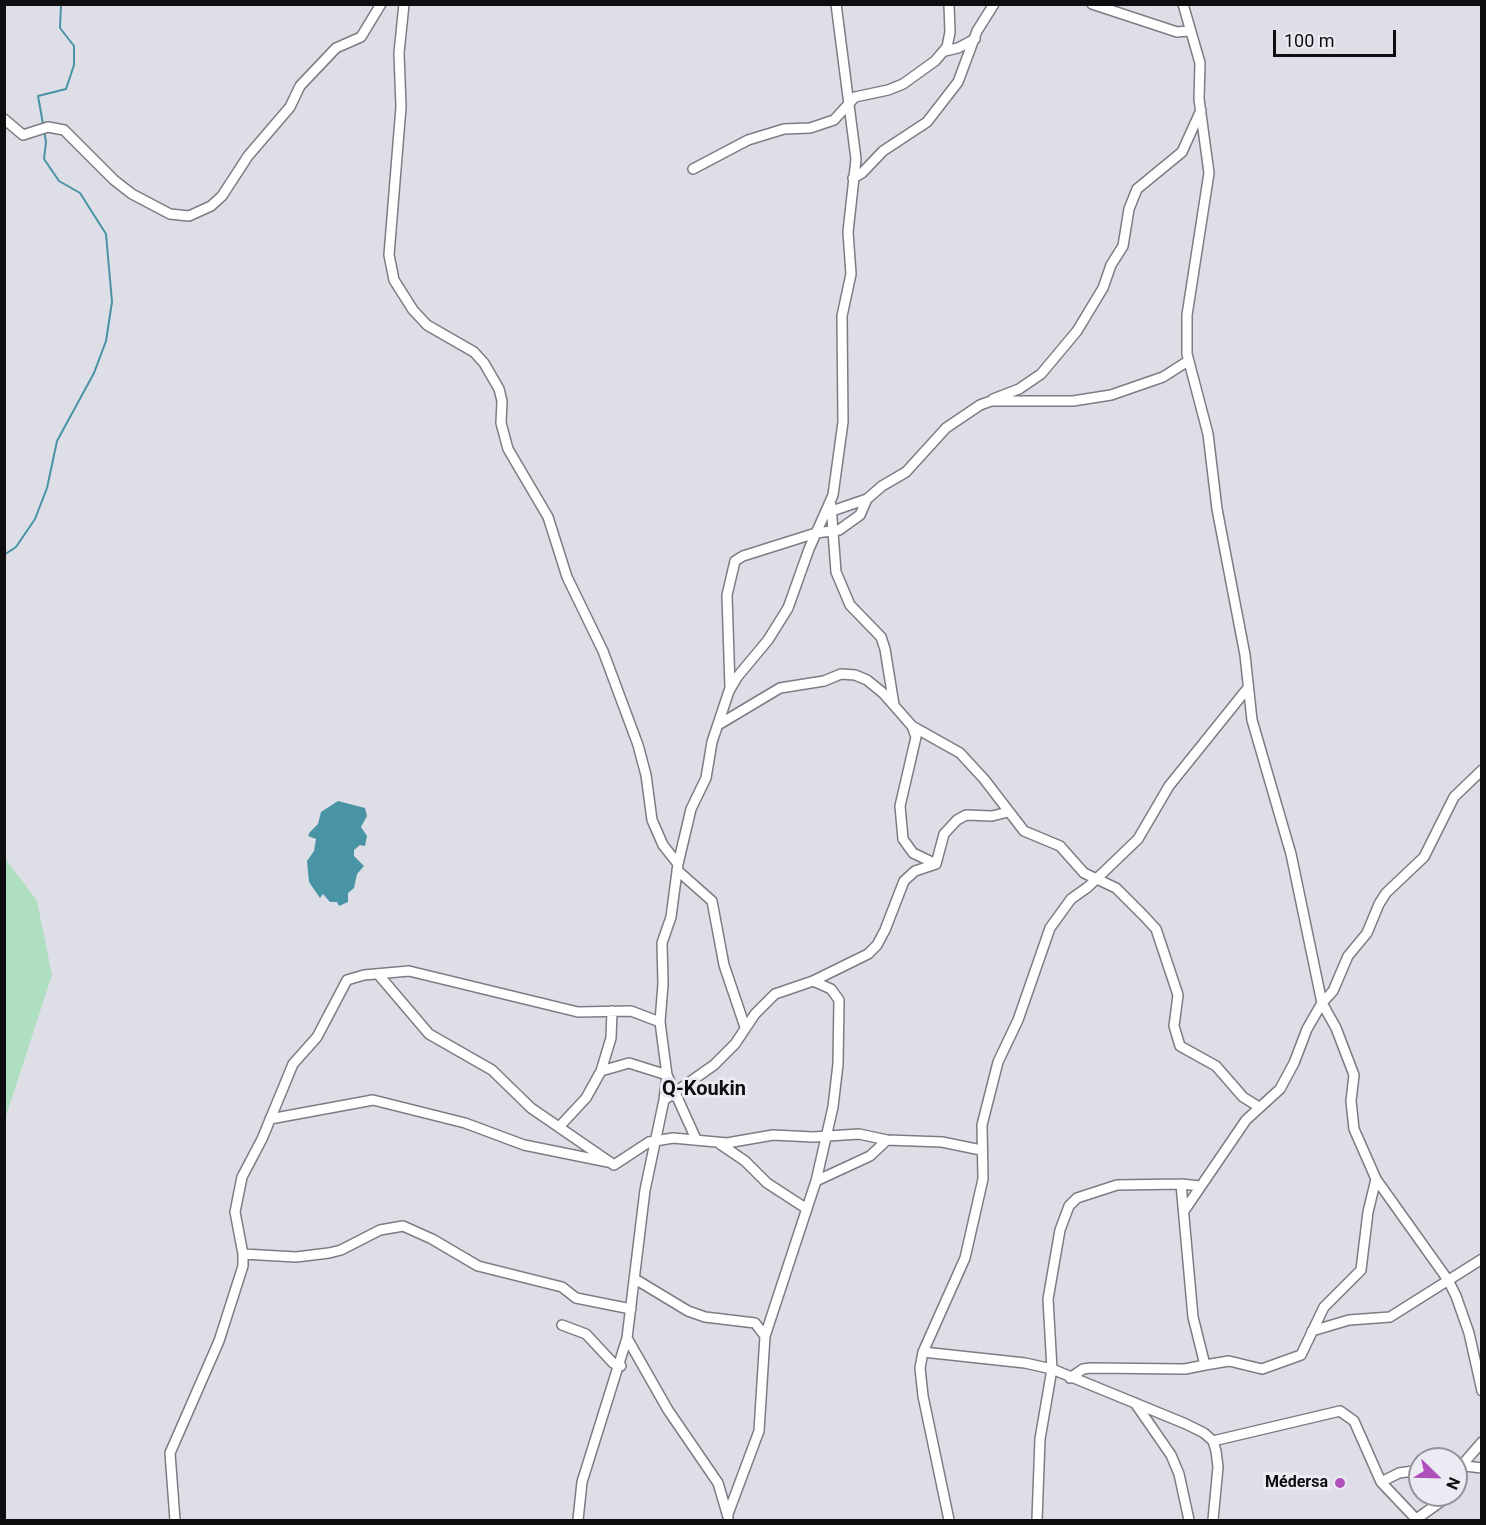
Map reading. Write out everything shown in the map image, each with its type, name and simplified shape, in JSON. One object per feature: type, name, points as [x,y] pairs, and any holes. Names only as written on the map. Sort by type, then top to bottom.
[{"type":"street","points":[[4,119],[23,135],[48,128],[64,130],[127,190],[160,210],[178,216],[189,216],[211,206],[222,195],[248,156],[290,107],[300,86],[336,48],[361,37],[381,4]]},
{"type":"street","points":[[404,4],[399,53],[401,107],[389,255],[394,280],[413,310],[427,325],[474,352],[484,363],[499,389],[502,401],[501,423],[508,449],[548,517],[567,577],[603,651],[638,745],[646,775],[651,820],[677,867],[712,901],[724,965],[745,1027]]},
{"type":"street","points":[[837,4],[847,106],[856,159],[848,231],[850,282],[842,316],[843,422],[831,508],[834,561],[839,583],[850,604],[881,637],[894,707]]},
{"type":"street","points":[[945,51],[950,32],[949,4]]},
{"type":"street","points":[[853,178],[862,173],[883,151],[923,126],[958,82],[975,39],[994,4]]},
{"type":"street","points":[[1092,4],[1177,32],[1188,31]]},
{"type":"street","points":[[1183,4],[1188,31],[1200,63],[1201,110],[1209,179],[1196,244],[1185,337],[1188,361],[1208,434],[1217,509],[1245,655],[1247,689],[1256,740],[1291,854],[1322,1003],[1351,1063],[1354,1075],[1351,1101],[1354,1129],[1376,1179],[1448,1280],[1469,1333],[1482,1391]]},
{"type":"street","points":[[693,169],[748,140],[784,129],[810,128],[834,120],[859,95],[888,90],[903,84],[945,51],[958,48],[975,39]]},
{"type":"street","points":[[578,1521],[582,1482],[621,1366],[627,1338],[645,1190],[664,1100],[667,1075],[660,1022],[663,984],[662,943],[670,917],[677,867],[693,803],[706,778],[718,725],[730,688],[782,618],[816,533],[831,508],[867,498],[910,469],[929,446],[956,420],[1018,389],[1041,374],[1077,331],[1103,288],[1111,265],[1123,246],[1129,209],[1137,189],[1182,152],[1201,110]]},
{"type":"street","points":[[991,401],[1039,403],[1111,395],[1163,377],[1188,361]]},
{"type":"street","points":[[730,688],[727,595],[732,565],[743,556],[816,533],[833,532],[860,515],[867,498]]},
{"type":"street","points":[[718,725],[780,688],[824,681],[841,674],[855,675],[867,680],[912,726],[960,753],[984,779],[1024,831],[1060,846],[1084,873],[1116,888],[1156,930],[1178,995],[1174,1026],[1180,1046],[1216,1066],[1242,1097],[1259,1107]]},
{"type":"street","points":[[949,1521],[923,1396],[920,1368],[922,1352],[964,1258],[983,1179],[982,1125],[995,1072],[1018,1020],[1045,939],[1068,904],[1141,835],[1169,786],[1247,689]]},
{"type":"street","points":[[912,726],[916,737],[900,806],[903,839],[913,853],[936,864]]},
{"type":"street","points":[[1184,1211],[1246,1120],[1280,1089],[1322,1003],[1333,990],[1348,956],[1367,933],[1386,893],[1424,857],[1454,797],[1482,770]]},
{"type":"street","points":[[936,864],[944,834],[957,820],[966,815],[992,816],[1008,812]]},
{"type":"street","points":[[664,1100],[714,1065],[735,1044],[745,1027],[775,994],[813,981],[868,954],[877,945],[885,930],[904,881],[915,871],[936,864]]},
{"type":"street","points":[[175,1521],[170,1453],[230,1312],[239,1285],[243,1254],[235,1219],[238,1191],[293,1064],[317,1037],[347,980],[410,971],[578,1011],[631,1011],[660,1022]]},
{"type":"street","points":[[378,974],[429,1034],[492,1070],[531,1108],[608,1162]]},
{"type":"street","points":[[728,1517],[759,1431],[764,1382],[765,1336],[816,1181],[836,1084],[839,1000],[831,989],[813,981]]},
{"type":"street","points":[[559,1127],[586,1098],[601,1071],[611,1038],[612,1011]]},
{"type":"street","points":[[601,1071],[628,1063],[667,1075],[696,1139]]},
{"type":"street","points":[[270,1119],[327,1111],[373,1100],[465,1123],[524,1145],[618,1164],[633,1151],[655,1140],[673,1137],[718,1143],[738,1143],[773,1135],[826,1137],[859,1134],[887,1140],[942,1142],[981,1150]]},
{"type":"street","points":[[816,1181],[870,1156],[887,1140]]},
{"type":"street","points":[[718,1143],[745,1161],[767,1183],[807,1209]]},
{"type":"street","points":[[1070,1378],[1083,1369],[1091,1368],[1185,1369],[1229,1361],[1256,1369],[1268,1367],[1280,1360],[1297,1358],[1305,1349],[1324,1307],[1361,1270],[1368,1212],[1376,1179]]},
{"type":"street","points":[[1181,1184],[1193,1317],[1205,1365]]},
{"type":"street","points":[[1037,1521],[1041,1439],[1052,1369],[1048,1299],[1060,1230],[1072,1201],[1117,1185],[1200,1186]]},
{"type":"street","points":[[243,1254],[296,1257],[335,1252],[380,1230],[403,1226],[432,1239],[478,1266],[562,1287],[576,1298],[631,1309]]},
{"type":"street","points":[[1312,1331],[1349,1320],[1390,1317],[1482,1259]]},
{"type":"street","points":[[635,1279],[688,1311],[705,1317],[755,1323],[765,1336]]},
{"type":"street","points":[[562,1325],[586,1334],[613,1363],[621,1366]]},
{"type":"street","points":[[627,1338],[668,1410],[718,1483],[728,1517]]},
{"type":"street","points":[[922,1352],[1025,1363],[1052,1369],[1186,1424],[1213,1441],[1340,1411],[1354,1421],[1381,1482],[1416,1520],[1434,1507]]},
{"type":"street","points":[[1135,1403],[1171,1455],[1179,1474],[1189,1521]]},
{"type":"street","points":[[1213,1441],[1218,1467],[1213,1521]]},
{"type":"street","points":[[1468,1456],[1482,1442]]},
{"type":"street","points":[[1381,1482],[1399,1473],[1408,1472]]},
{"type":"green space","points":[[5,858],[37,901],[52,975],[5,1119]]},
{"type":"water","points":[[338,801],[365,808],[367,816],[361,827],[367,836],[365,846],[360,845],[354,850],[354,856],[364,866],[357,874],[354,888],[348,893],[348,902],[339,906],[337,902],[330,902],[323,894],[320,898],[309,882],[307,861],[314,851],[316,839],[308,836],[310,832],[318,824],[321,812]]},
{"type":"waterway","points":[[43,124],[38,96],[66,89],[74,65],[74,46],[60,28],[61,4]]},
{"type":"waterway","points":[[4,555],[16,547],[35,519],[47,488],[57,441],[94,373],[106,341],[112,302],[106,234],[80,193],[59,181],[44,159],[46,142],[44,130]]},
{"type":"place","name":"Médersa","points":[[1340,1483]]},
{"type":"district","name":"Q-Koukin","points":[[704,1090]]}]
